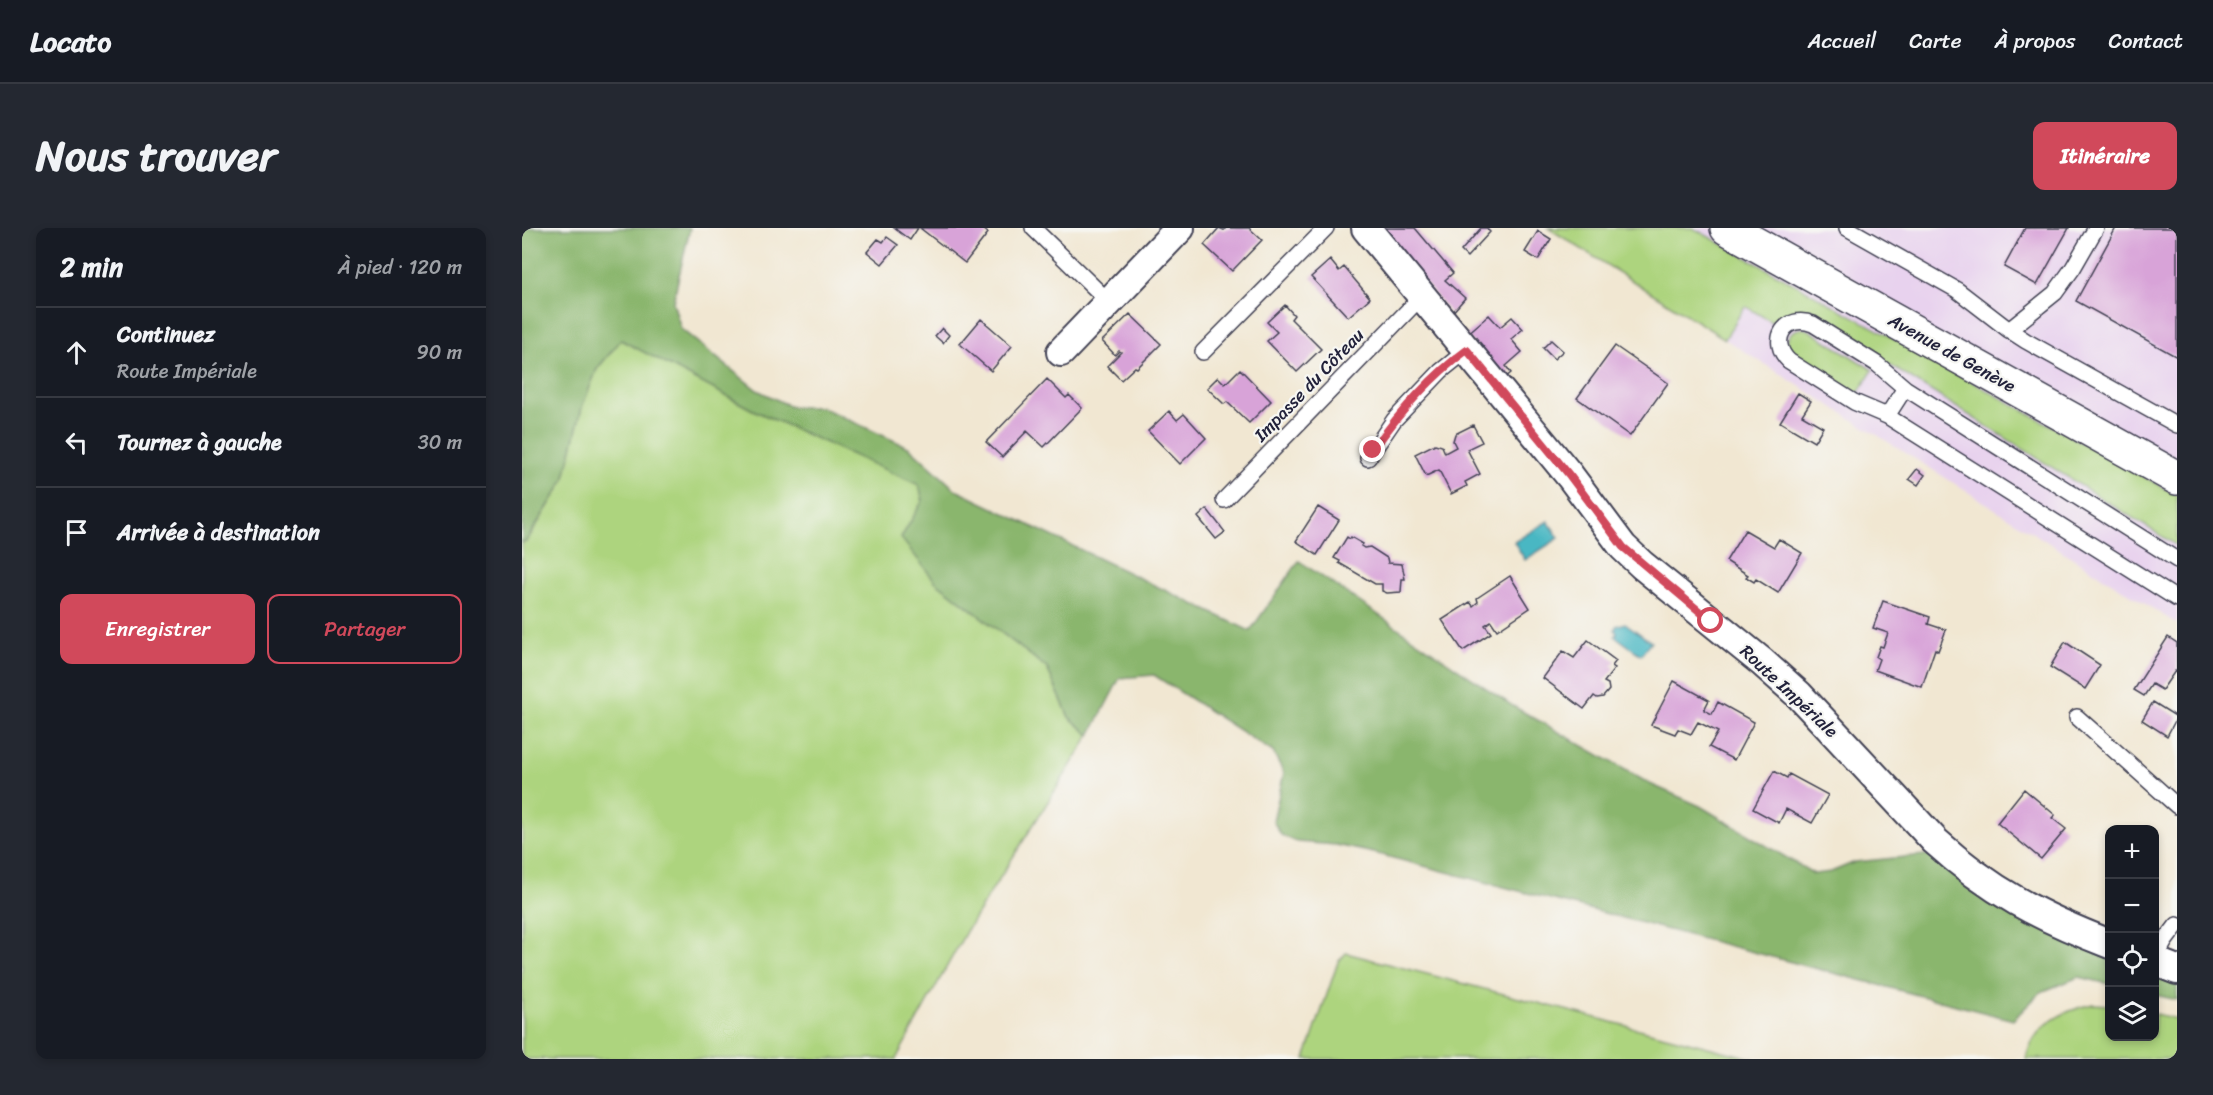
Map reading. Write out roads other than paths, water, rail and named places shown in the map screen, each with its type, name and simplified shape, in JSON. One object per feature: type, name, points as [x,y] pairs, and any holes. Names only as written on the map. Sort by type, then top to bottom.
[{"type":"main road","name":"Avenue de Genève","points":[[1726,228],[2177,478]]},
{"type":"street","points":[[1061,352],[1180,228]]},
{"type":"street","name":"Route Impériale","points":[[1366,228],[1570,476],[1623,547],[1799,695],[1935,842],[1977,877],[2043,917],[2105,942]]},
{"type":"street","points":[[2159,963],[2177,970]]},
{"type":"lane","points":[[1033,228],[1109,302]]},
{"type":"lane","points":[[1203,352],[1326,228]]},
{"type":"lane","points":[[1847,228],[1957,290],[2009,330],[2177,425]]},
{"type":"lane","points":[[2009,330],[2055,293],[2078,260],[2096,228]]},
{"type":"lane","name":"Impasse du Côteau","points":[[1224,500],[1422,296]]},
{"type":"lane","points":[[2177,560],[1905,388],[1877,364],[1813,324],[1796,321],[1782,331],[1779,339],[1780,347],[1783,355],[1789,361],[1854,402],[1887,416],[2177,599]]},
{"type":"lane","points":[[1368,458],[1394,420],[1441,371],[1467,350]]},
{"type":"lane","points":[[1887,416],[1905,388]]},
{"type":"lane","points":[[2077,717],[2177,806]]},
{"type":"lane","points":[[2159,951],[2177,925]]},
{"type":"water","points":[[1548,521],[1559,538],[1525,560],[1514,542]]},
{"type":"water","points":[[1625,623],[1651,642],[1641,655],[1615,636],[1616,626]]}]
